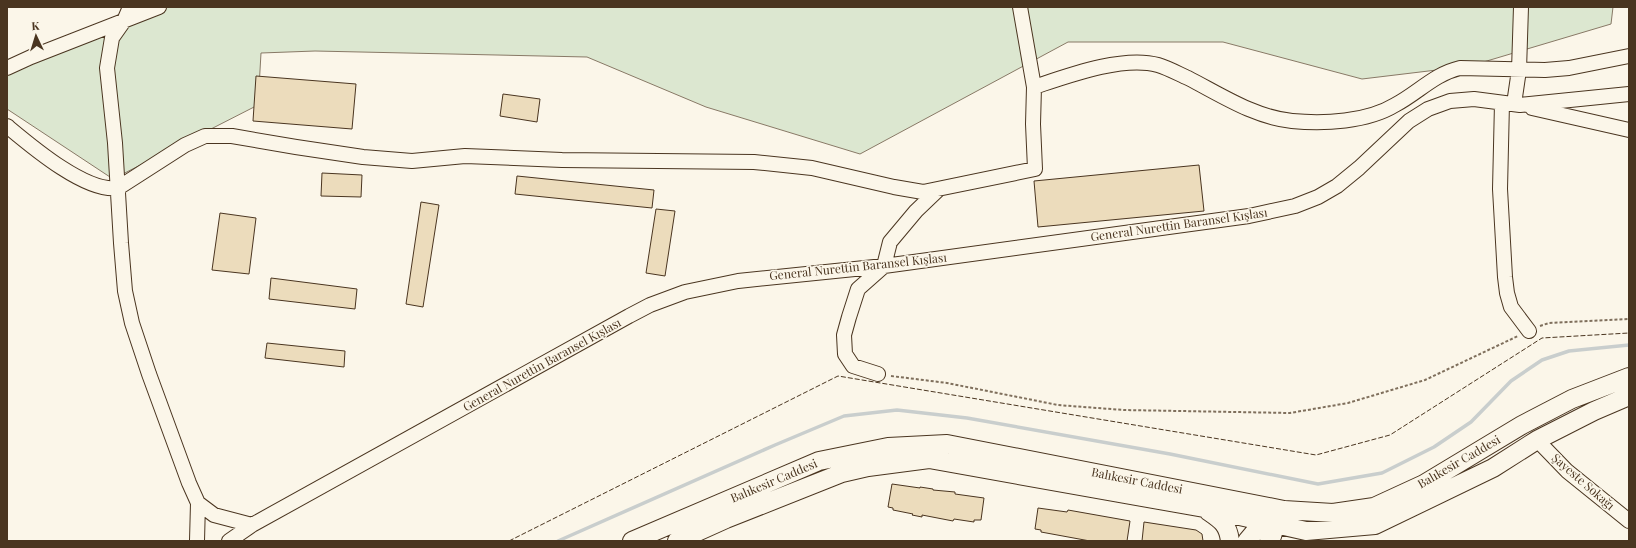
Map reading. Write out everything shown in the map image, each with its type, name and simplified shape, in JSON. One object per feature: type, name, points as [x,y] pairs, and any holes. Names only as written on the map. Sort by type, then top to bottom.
[{"type":"main road","name":"Balıkesir Caddesi","points":[[677,541],[726,519],[842,473],[868,467],[929,459],[1204,508],[1268,516],[1284,510],[1333,513],[1374,507],[1424,484],[1522,425],[1572,399],[1629,377]]},
{"type":"main road","name":"Balıkesir Caddesi","points":[[632,541],[819,461],[888,447],[947,444],[1268,516],[1306,530],[1375,525],[1493,468],[1537,440],[1594,411],[1629,396]]},
{"type":"main road","points":[[1204,508],[1222,521],[1229,531],[1230,541]]},
{"type":"main road","points":[[1247,541],[1268,516]]},
{"type":"main road","points":[[1268,516],[1271,538],[1269,541]]},
{"type":"main road","points":[[1340,541],[1375,525]]},
{"type":"street","points":[[130,7],[124,21],[112,38],[107,68],[115,143],[125,291],[132,323],[189,483],[198,503],[198,541]]},
{"type":"street","points":[[7,68],[31,57],[159,7]]},
{"type":"street","points":[[7,126],[42,156],[93,185],[109,189],[118,188],[184,145],[205,136],[232,136],[355,156],[412,161],[465,156],[562,160],[754,162],[812,168],[923,192],[1035,169],[1033,124],[1034,87],[1020,7]]},
{"type":"street","points":[[1521,7],[1519,70],[1512,104],[1500,189],[1507,293],[1512,306],[1528,331]]},
{"type":"street","points":[[1034,87],[1092,69],[1138,62],[1158,64],[1248,110],[1272,118],[1292,121],[1324,121],[1362,118],[1380,113],[1396,105],[1438,76],[1448,71],[1460,68],[1519,70],[1569,68],[1629,56]]},
{"type":"street","name":"General Nurettin Baransel Kışlası","points":[[1512,104],[1629,94]]},
{"type":"street","name":"General Nurettin Baransel Kışlası","points":[[229,541],[252,525],[629,316],[685,292],[738,281],[884,266],[1220,221],[1295,206],[1318,197],[1337,186],[1359,168],[1409,121],[1428,109],[1450,101],[1474,99],[1512,104],[1629,130]]},
{"type":"street","points":[[878,374],[853,366],[845,354],[844,335],[858,290],[884,266],[890,242],[916,211],[939,189]]},
{"type":"street","name":"Şayeste Sokağı","points":[[1537,440],[1567,471],[1629,521]]},
{"type":"street","points":[[198,503],[214,515],[252,525]]},
{"type":"path","points":[[878,374],[947,383],[1058,405],[1132,410],[1290,414],[1348,403],[1425,380],[1528,331],[1549,323],[1629,319]]},
{"type":"green space","points":[[152,7],[1613,7],[1611,24],[1470,66],[1362,79],[1223,42],[1068,42],[860,154],[706,107],[587,57],[315,51],[261,53],[258,105],[113,179],[7,109],[7,72]]},
{"type":"building","points":[[256,76],[356,84],[352,129],[253,121]]},
{"type":"building","points":[[503,94],[540,99],[537,122],[500,116]]},
{"type":"building","points":[[1199,165],[1204,211],[1038,227],[1034,181]]},
{"type":"building","points":[[322,173],[362,175],[361,197],[321,196]]},
{"type":"building","points":[[517,176],[654,190],[652,208],[515,194]]},
{"type":"building","points":[[421,202],[439,205],[423,307],[406,304]]},
{"type":"building","points":[[656,209],[675,211],[665,276],[646,273]]},
{"type":"building","points":[[220,213],[256,218],[249,274],[212,270]]},
{"type":"building","points":[[271,278],[357,289],[355,309],[269,299]]},
{"type":"building","points":[[267,343],[345,351],[344,367],[265,358]]},
{"type":"building","points":[[892,484],[955,492],[955,494],[984,498],[981,520],[974,520],[974,522],[954,519],[953,521],[922,515],[922,517],[893,510],[893,508],[888,507]]},
{"type":"building","points":[[1038,508],[1067,512],[1068,510],[1130,521],[1127,541],[1090,541],[1041,532],[1041,530],[1035,529]]},
{"type":"building","points":[[1144,522],[1196,530],[1202,534],[1203,541],[1142,541]]},
{"type":"waterway","points":[[558,541],[844,416],[897,410],[967,418],[1170,454],[1318,484],[1382,473],[1434,447],[1471,422],[1511,381],[1542,360],[1569,351],[1629,345]]},
{"type":"fence","points":[[509,541],[838,376],[1316,455],[1390,435],[1542,338],[1629,333]]}]
